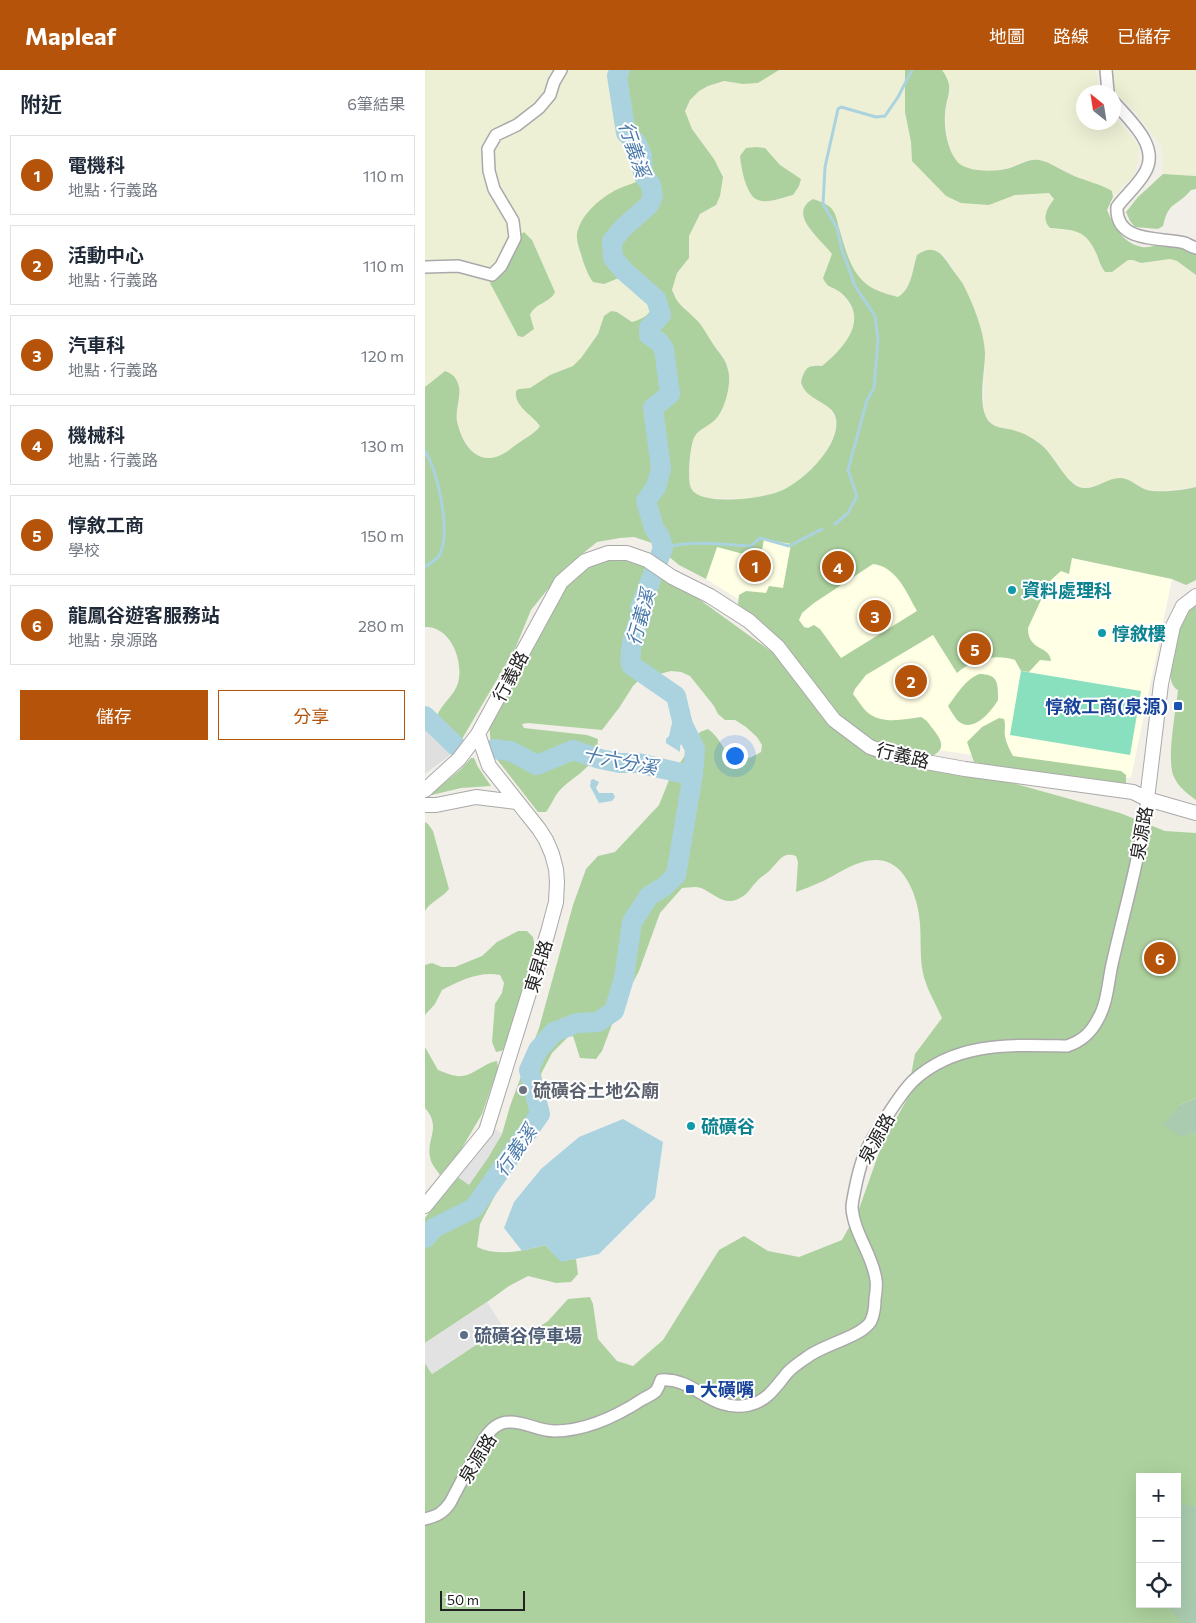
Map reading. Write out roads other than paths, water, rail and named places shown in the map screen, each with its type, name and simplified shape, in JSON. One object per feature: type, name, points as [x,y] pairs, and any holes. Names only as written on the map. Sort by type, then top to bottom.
[{"type":"street","points":[[425,267],[459,266],[492,275],[501,266],[515,238],[513,221],[494,189],[489,171],[488,149],[495,135],[517,125],[539,108],[550,95],[554,82],[561,70]]},
{"type":"street","points":[[1106,70],[1107,85]]},
{"type":"street","points":[[1121,110],[1145,138],[1149,150],[1149,167],[1117,207],[1116,213],[1121,225],[1136,236],[1185,243],[1196,248]]},
{"type":"street","name":"行義路","points":[[425,790],[459,759],[478,734],[561,582],[585,561],[608,553],[627,553],[647,560],[672,577],[710,596],[749,621],[778,647],[834,720],[869,747],[899,757],[965,769],[1133,792],[1147,799],[1196,813]]},
{"type":"street","name":"泉源路","points":[[425,1519],[436,1516],[447,1508],[482,1442],[489,1432],[500,1424],[508,1422],[517,1423],[553,1431],[598,1422],[615,1416],[656,1391],[661,1380],[670,1379],[682,1383],[725,1406],[747,1406],[768,1397],[789,1371],[812,1353],[861,1330],[870,1322],[875,1307],[876,1280],[873,1266],[856,1225],[852,1207],[860,1162],[893,1107],[912,1082],[932,1066],[955,1055],[1004,1045],[1067,1046],[1077,1043],[1086,1037],[1099,1019],[1104,1005],[1145,823],[1161,684],[1173,626],[1183,606],[1196,596]]},
{"type":"street","name":"東昇路","points":[[425,1206],[486,1132],[556,902],[556,869],[546,840],[489,766],[478,734]]},
{"type":"street","points":[[425,805],[436,805],[476,797],[516,802]]},
{"type":"water","points":[[672,723],[679,724],[683,742],[680,746],[680,752],[666,743]]},
{"type":"water","points":[[593,779],[599,782],[596,788],[599,793],[613,793],[615,797],[612,801],[599,803],[590,786]]},
{"type":"water","points":[[623,1119],[663,1142],[655,1198],[599,1254],[561,1262],[545,1245],[522,1251],[504,1228],[514,1202],[541,1169],[579,1137]]},
{"type":"waterway","name":"行義溪","points":[[425,1238],[434,1228],[474,1208],[540,1114],[529,1070],[538,1050],[554,1032],[577,1023],[598,1022],[614,1011],[624,978],[632,922],[649,896],[665,886],[676,875],[693,774],[695,749],[683,725],[676,696],[631,665],[632,644],[642,613],[640,608],[663,548],[660,537],[654,528],[646,501],[656,487],[661,469],[653,408],[670,394],[664,349],[659,342],[649,335],[649,328],[661,315],[656,299],[624,271],[613,258],[612,241],[624,227],[649,205],[653,196],[651,185],[643,174],[642,156],[636,142],[626,133],[617,76],[620,70]]},
{"type":"waterway","points":[[835,524],[848,513],[857,496],[848,470],[867,400],[874,388],[878,340],[875,316],[855,286],[842,250],[837,228],[823,204],[825,167],[838,109],[841,107],[876,117],[885,116],[898,97],[912,70]]},
{"type":"waterway","points":[[425,451],[434,473],[444,517],[443,544],[440,554],[425,567]]},
{"type":"waterway","points":[[663,548],[696,543],[751,546],[760,538],[789,546],[822,529]]},
{"type":"waterway","name":"十六分溪","points":[[425,716],[456,746]]},
{"type":"waterway","name":"十六分溪","points":[[494,749],[510,751],[537,765],[573,750],[600,759],[620,763],[638,763],[693,774]]},
{"type":"place","name":"電機科","points":[[755,566]]},
{"type":"place","name":"機械科","points":[[838,567]]},
{"type":"place","name":"資料處理科","points":[[1012,590]]},
{"type":"place","name":"汽車科","points":[[875,616]]},
{"type":"place","name":"惇敘樓","points":[[1102,633]]},
{"type":"place","name":"惇敘工商","points":[[975,649]]},
{"type":"place","name":"活動中心","points":[[911,681]]},
{"type":"place","name":"惇敘工商(泉源)","points":[[1178,706]]},
{"type":"place","name":"龍鳳谷遊客服務站","points":[[1160,958]]},
{"type":"place","name":"硫磺谷土地公廟","points":[[523,1090]]},
{"type":"place","name":"硫磺谷","points":[[691,1126]]},
{"type":"place","name":"硫磺谷停車場","points":[[464,1335]]},
{"type":"place","name":"大磺嘴","points":[[690,1389]]}]
